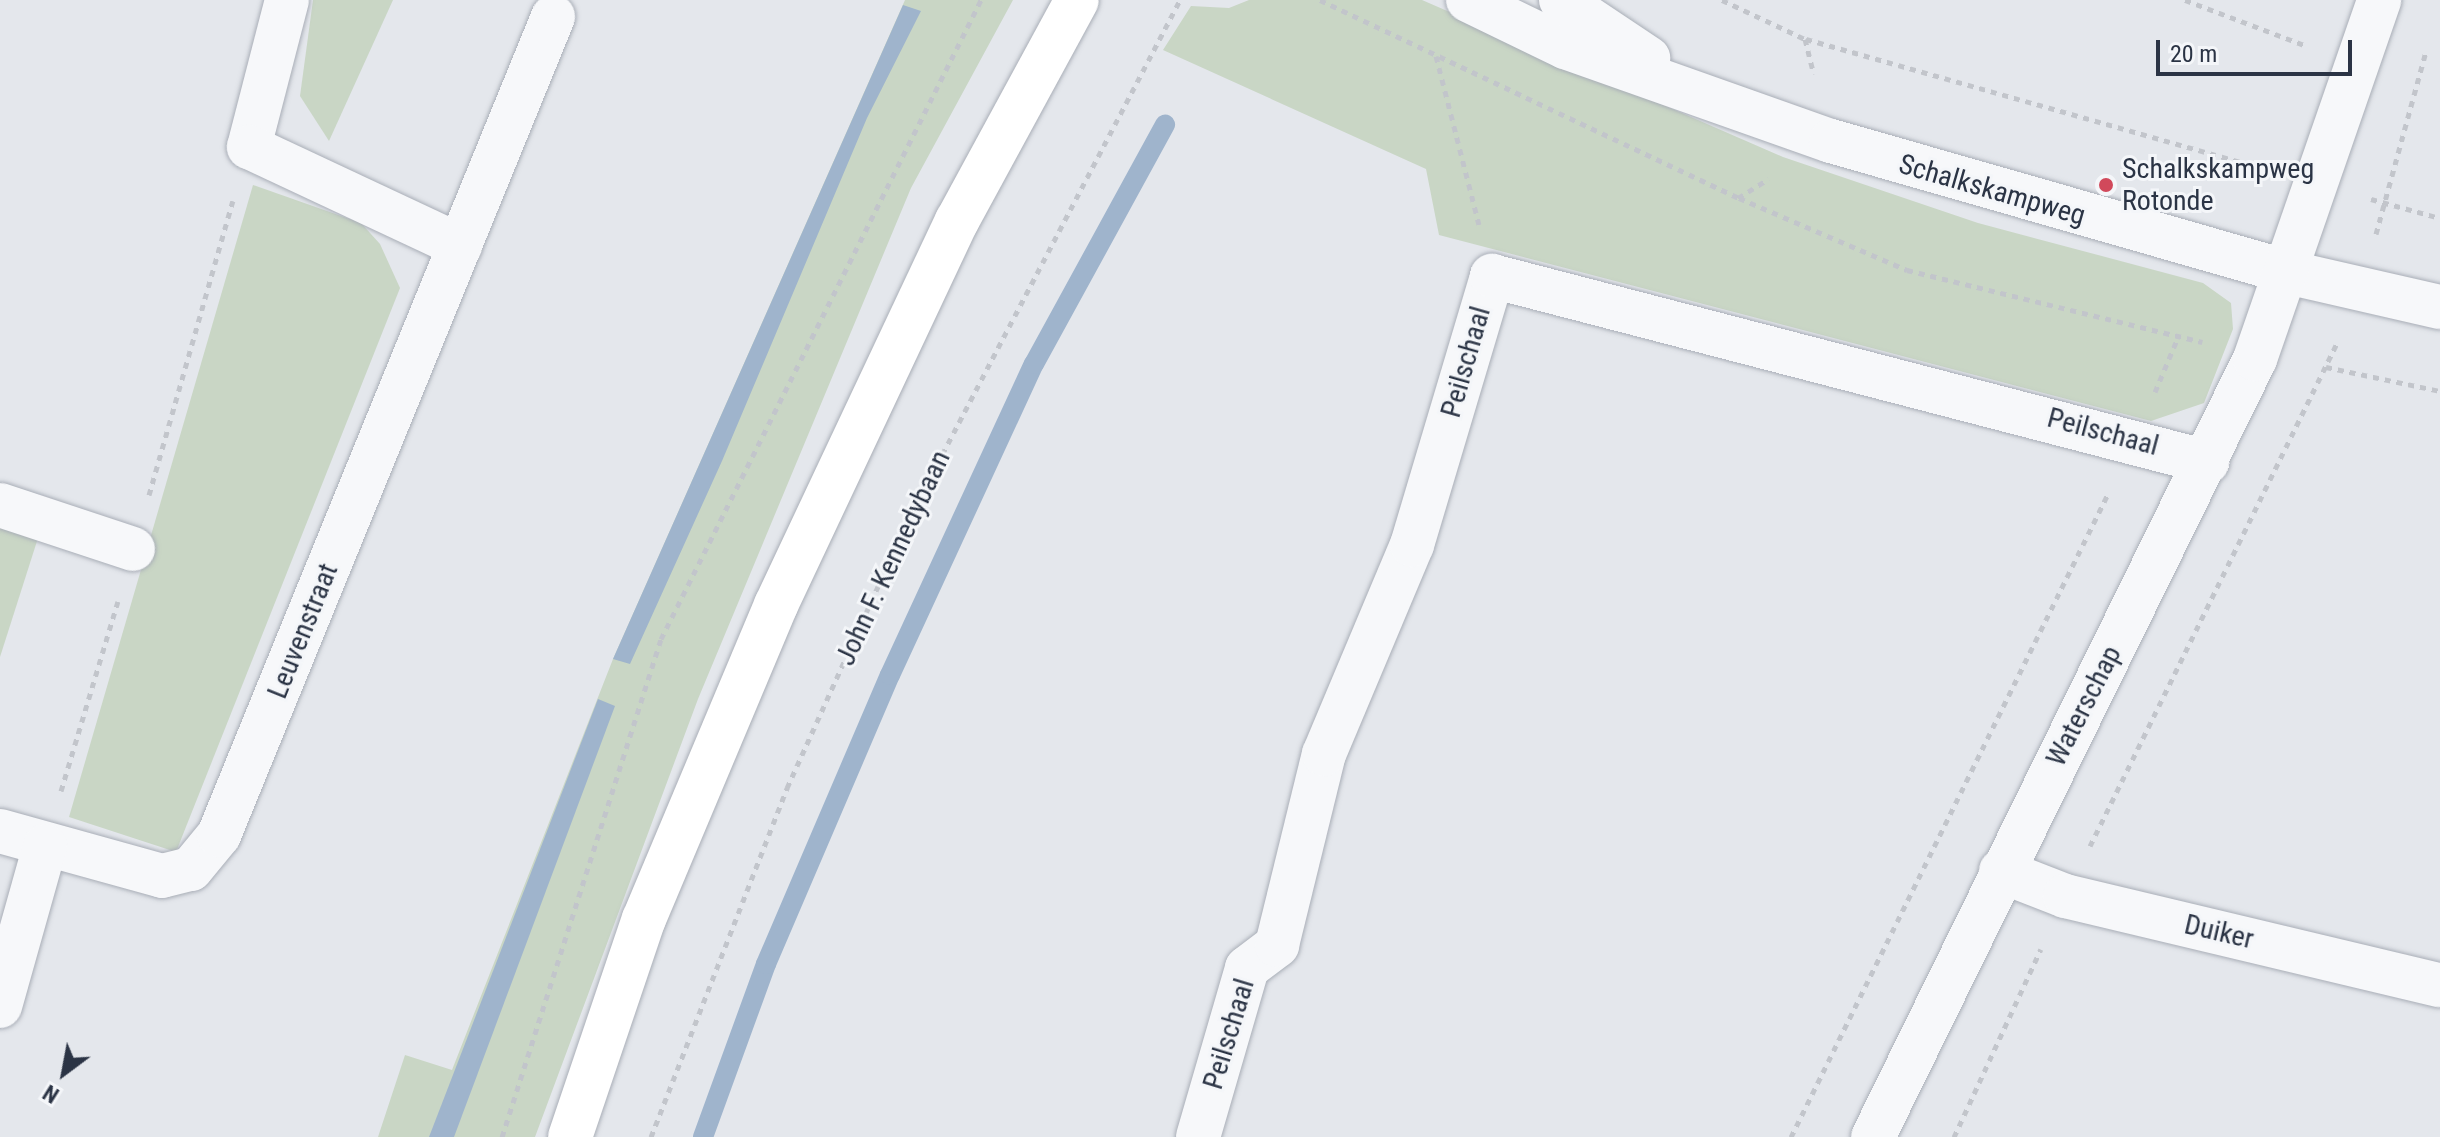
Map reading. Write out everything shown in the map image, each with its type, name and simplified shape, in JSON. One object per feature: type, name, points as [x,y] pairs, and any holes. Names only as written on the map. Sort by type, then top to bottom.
[{"type":"main road","points":[[570,1137],[644,919],[776,605],[957,221],[1077,0]]},
{"type":"street","points":[[287,0],[249,147],[460,246]]},
{"type":"street","name":"Schalkskampweg","points":[[1468,0],[1565,47],[1690,86],[1845,146],[2287,272],[2440,307]]},
{"type":"street","name":"Schalkskampweg","points":[[1561,0],[1690,86]]},
{"type":"street","name":"Waterschap","points":[[1873,1137],[2255,359],[2320,184],[2379,0]]},
{"type":"street","name":"Leuvenstraat","points":[[0,831],[45,846],[162,876],[191,869],[219,835],[553,17]]},
{"type":"street","name":"Peilschaal","points":[[1198,1137],[1247,968],[1277,945],[1324,754],[1412,545],[1492,276],[2135,439],[2207,462]]},
{"type":"street","points":[[0,505],[133,549]]},
{"type":"street","points":[[0,1006],[45,846]]},
{"type":"street","name":"Duiker","points":[[2001,871],[2065,896],[2440,985]]},
{"type":"path","points":[[502,1137],[661,639],[981,0]]},
{"type":"path","name":"John F. Kennedybaan","points":[[651,1137],[776,816],[909,518],[1180,0]]},
{"type":"path","points":[[2185,0],[2360,67]]},
{"type":"path","points":[[1805,39],[2440,218]]},
{"type":"path","points":[[1436,55],[1492,276]]},
{"type":"path","points":[[45,846],[249,147]]},
{"type":"path","points":[[1738,198],[1907,270],[2179,335],[2318,382]]},
{"type":"path","points":[[1791,1137],[2135,439],[2179,335]]},
{"type":"path","points":[[2326,367],[2440,391]]},
{"type":"green space","points":[[313,0],[393,0],[329,141],[300,96]]},
{"type":"green space","points":[[905,0],[1013,0],[911,188],[698,699],[535,1137],[378,1137],[405,1055],[452,1070],[613,659]]},
{"type":"green space","points":[[1249,0],[1422,0],[1783,157],[1978,223],[2203,283],[2231,303],[2233,329],[2204,403],[2151,421],[1439,235],[1426,169],[1163,50],[1191,6],[1229,8]]},
{"type":"green space","points":[[253,185],[361,223],[380,244],[400,288],[176,852],[69,817]]},
{"type":"green space","points":[[0,526],[38,538],[0,657]]},
{"type":"water","points":[[903,5],[921,11],[867,118],[722,461],[630,664],[613,659]]},
{"type":"water","points":[[598,699],[615,706],[454,1137],[429,1137]]},
{"type":"waterway","points":[[703,1137],[766,964],[890,675],[1034,364],[1165,125]]},
{"type":"place","name":"Schalkskampweg Rotonde","points":[[2106,185]]}]
